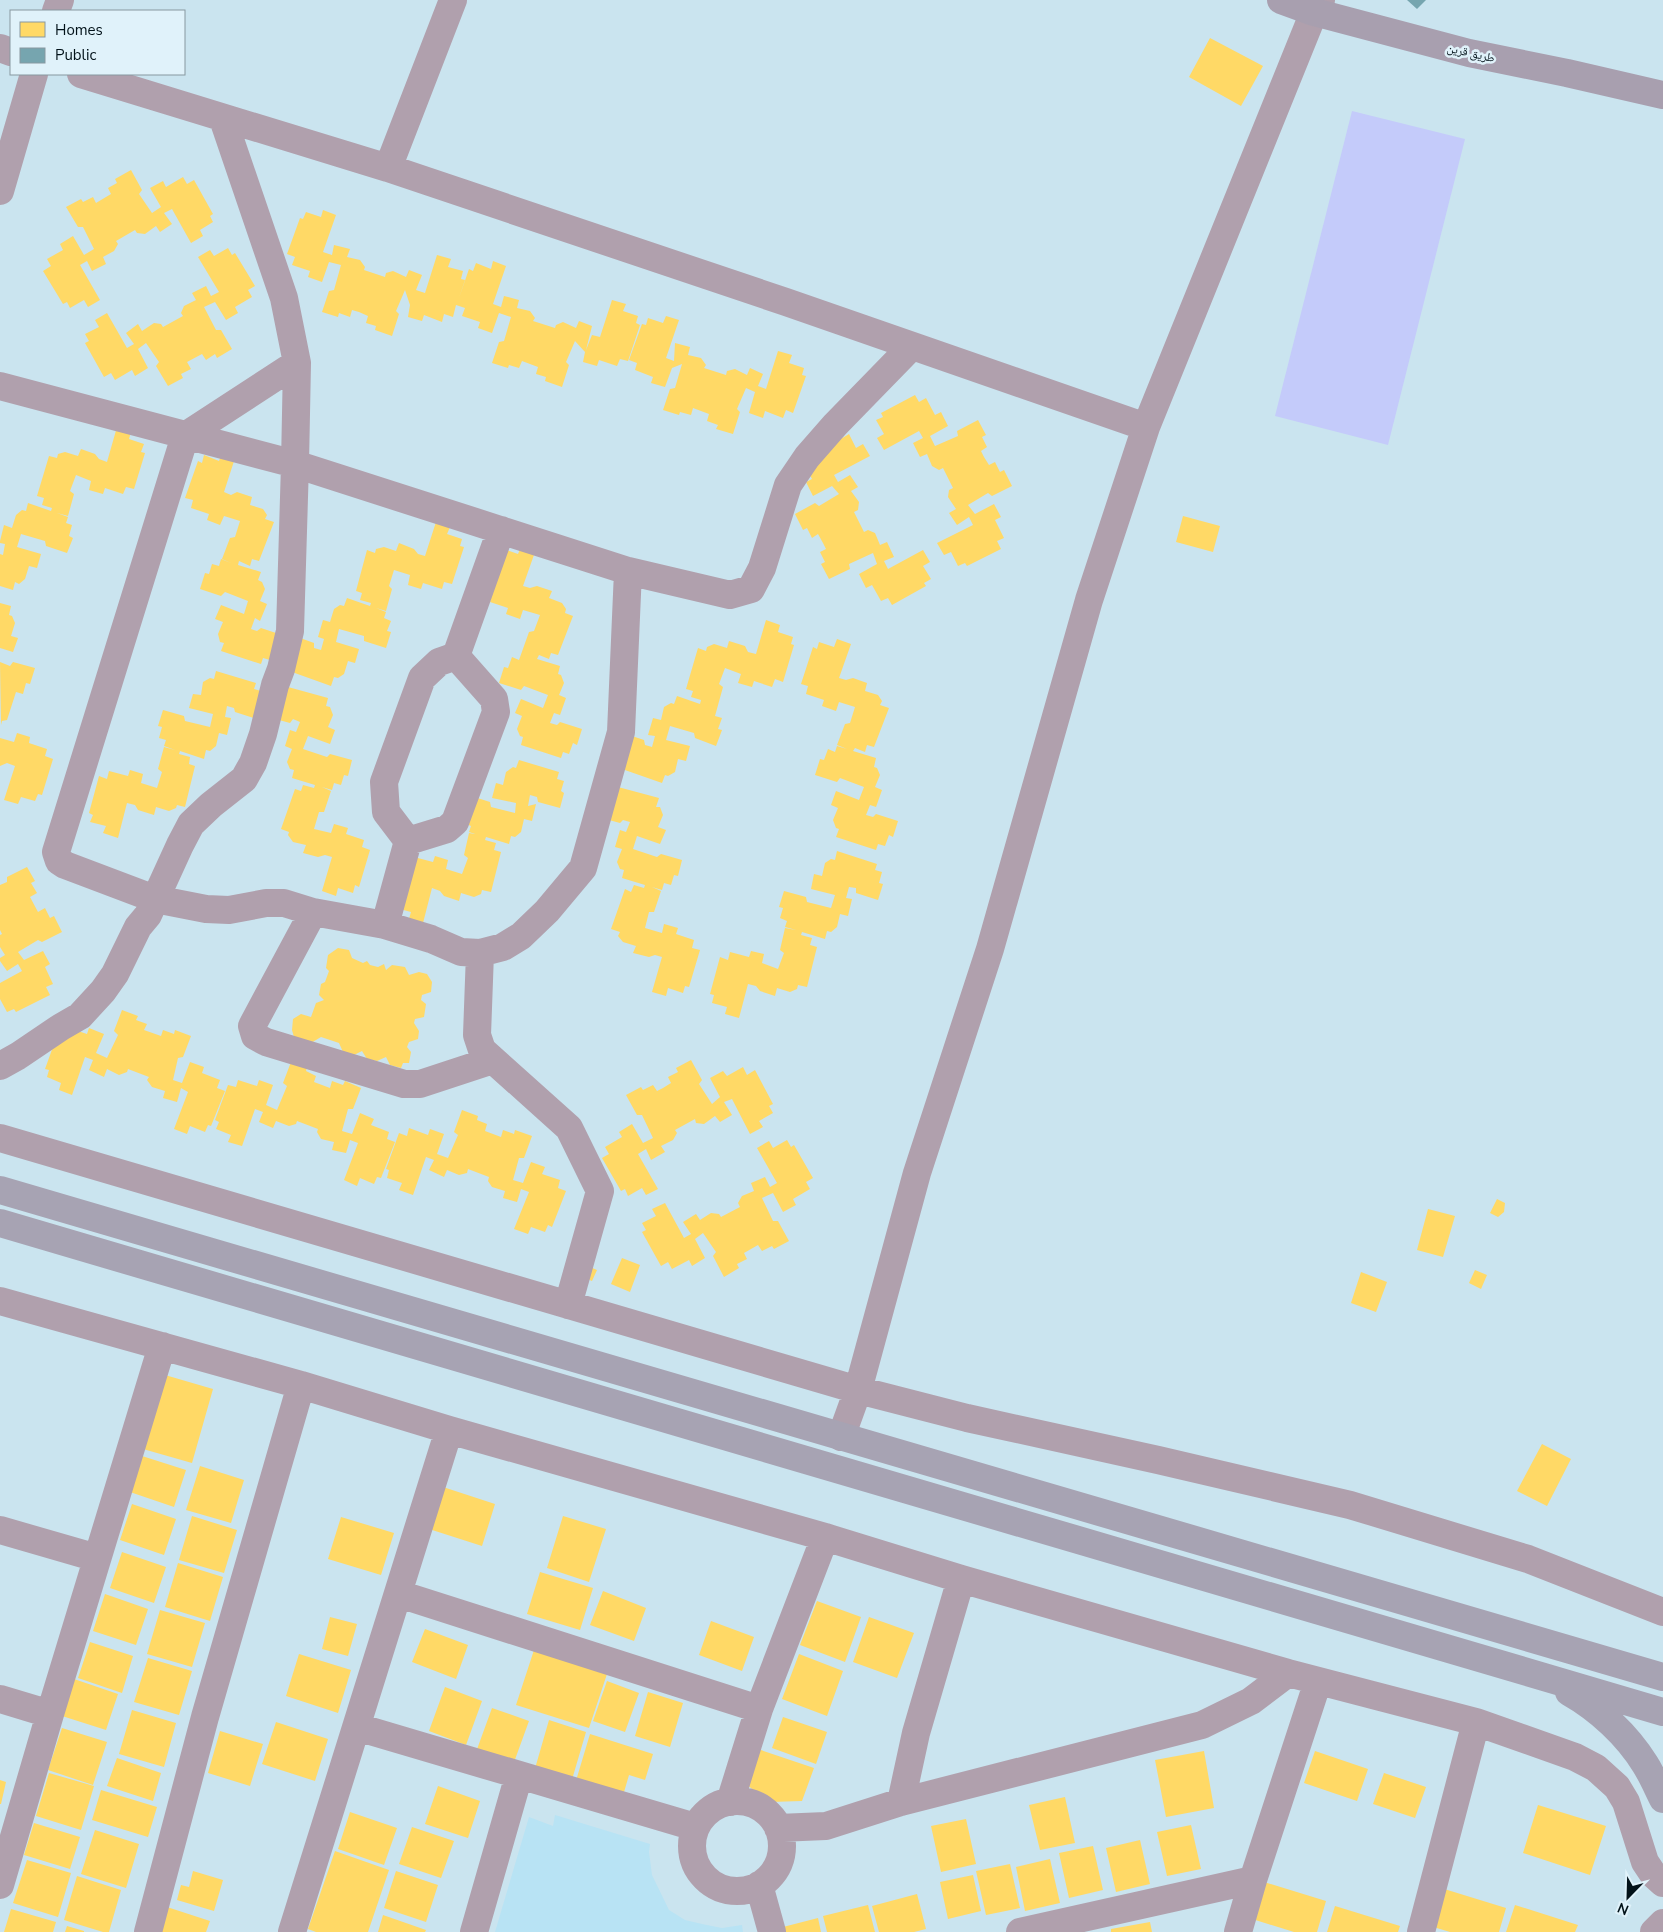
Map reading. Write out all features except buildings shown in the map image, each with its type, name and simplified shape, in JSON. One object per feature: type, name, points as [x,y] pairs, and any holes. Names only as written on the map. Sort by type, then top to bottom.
[{"type":"highway","points":[[0,1190],[1663,1678]]},
{"type":"highway","points":[[0,1223],[1663,1712]]},
{"type":"highway","points":[[1546,1678],[1585,1700],[1618,1729],[1645,1764],[1663,1799]]},
{"type":"main road","name":"طريق قرين","points":[[1281,0],[1317,6],[1469,53],[1576,74],[1663,96]]},
{"type":"street","points":[[388,168],[453,0]]},
{"type":"street","points":[[841,1437],[858,1390],[917,1174],[990,949],[1089,600],[1146,427],[1317,6]]},
{"type":"street","points":[[0,191],[34,75]]},
{"type":"street","points":[[84,75],[388,168],[777,299],[1146,427]]},
{"type":"street","points":[[0,1066],[80,1016],[103,991],[115,974],[138,927],[148,915],[191,824],[211,805],[244,779],[253,763],[263,734],[274,686],[282,669],[290,630],[296,363],[284,298],[223,119]]},
{"type":"street","points":[[0,386],[295,464],[628,571],[730,595],[751,589],[762,568],[788,485],[807,457],[835,425],[911,347]]},
{"type":"street","points":[[296,363],[185,436],[56,852],[60,861],[65,865],[155,899],[206,909],[229,910],[266,903],[284,903],[313,912],[385,926],[431,939],[461,952],[480,954],[503,947],[521,936],[548,911],[583,868],[621,732],[628,571]]},
{"type":"street","points":[[456,656],[501,530]]},
{"type":"street","points":[[408,841],[447,829],[455,822],[496,712],[494,699],[456,656]]},
{"type":"street","points":[[408,841],[386,812],[384,782],[422,678],[439,662],[456,656]]},
{"type":"street","points":[[385,926],[408,841]]},
{"type":"street","points":[[313,912],[252,1026],[255,1036],[266,1042],[404,1084],[420,1084],[493,1060]]},
{"type":"street","points":[[480,954],[478,1035],[482,1050],[569,1128],[600,1192],[568,1305]]},
{"type":"street","points":[[0,1138],[858,1390],[967,1418],[1350,1505],[1528,1559],[1663,1612]]},
{"type":"street","points":[[0,1301],[301,1385],[449,1430],[825,1537],[961,1579],[1288,1673],[1476,1722],[1575,1757],[1596,1768],[1617,1787],[1626,1802],[1645,1862],[1653,1874],[1663,1883]]},
{"type":"street","points":[[0,1882],[162,1346]]},
{"type":"street","points":[[148,1932],[205,1717],[301,1385]]},
{"type":"street","points":[[292,1932],[449,1430]]},
{"type":"street","points":[[0,1530],[97,1558]]},
{"type":"street","points":[[730,1802],[759,1709],[825,1537]]},
{"type":"street","points":[[901,1802],[916,1733],[961,1579]]},
{"type":"street","points":[[398,1594],[759,1709]]},
{"type":"street","points":[[778,1828],[826,1826],[901,1802],[1202,1725],[1251,1701],[1288,1673]]},
{"type":"street","points":[[1238,1932],[1252,1880],[1318,1681]]},
{"type":"street","points":[[0,1699],[50,1714]]},
{"type":"street","points":[[1421,1932],[1476,1722]]},
{"type":"street","points":[[357,1727],[695,1827]]},
{"type":"street","points":[[474,1932],[519,1775]]},
{"type":"street","points":[[724,1802],[730,1802],[749,1802],[761,1808],[771,1817],[778,1828],[782,1840],[781,1854],[773,1872],[759,1885],[746,1890],[732,1891],[718,1887],[706,1879],[697,1868],[692,1854],[691,1840],[695,1827],[702,1816],[724,1802]]},
{"type":"street","points":[[1020,1932],[1252,1880]]},
{"type":"street","points":[[759,1885],[772,1932]]},
{"type":"street","points":[[1654,1932],[1663,1923]]},
{"type":"shaded area","points":[[1352,111],[1465,139],[1388,445],[1275,416]]},
{"type":"shaded area","points":[[555,1815],[650,1844],[649,1852],[652,1875],[669,1910],[685,1920],[702,1924],[722,1928],[742,1925],[743,1932],[495,1932],[529,1817],[553,1826]]}]
